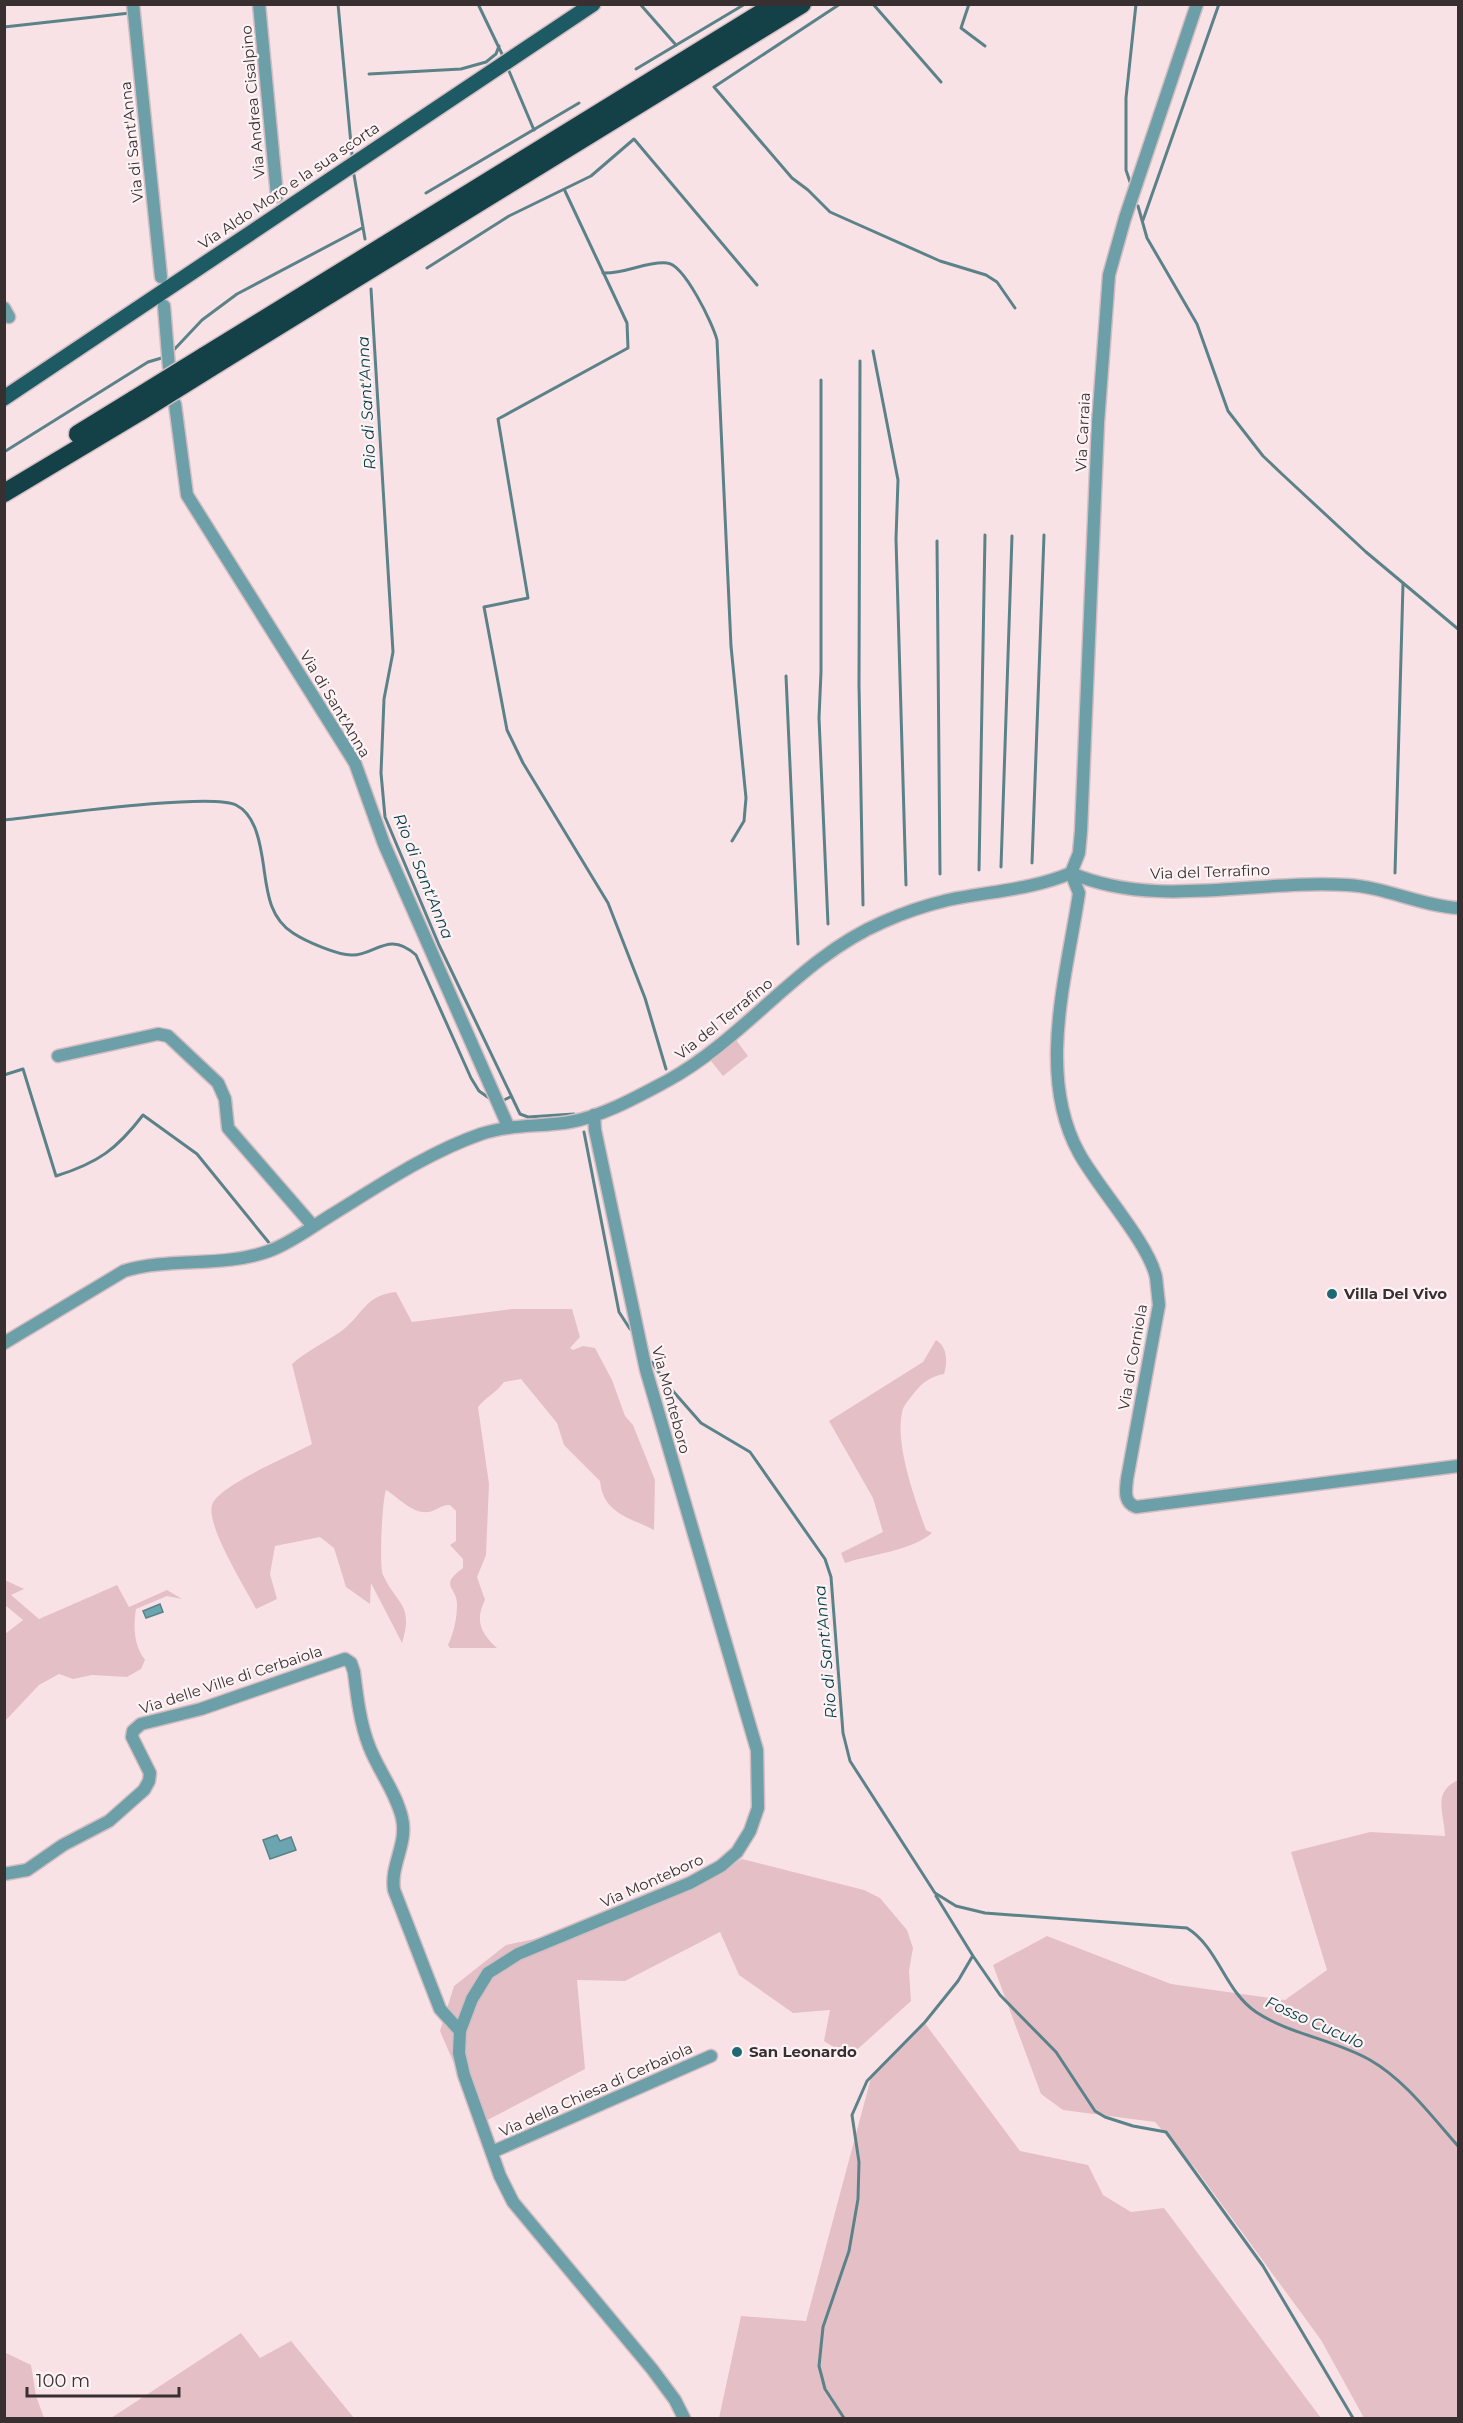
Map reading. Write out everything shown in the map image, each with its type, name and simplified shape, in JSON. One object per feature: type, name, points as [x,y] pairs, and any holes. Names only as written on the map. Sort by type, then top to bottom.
[{"type":"highway","points":[[4,493],[138,405],[776,4]]},
{"type":"highway","points":[[206,363],[802,4]]},
{"type":"highway","points":[[4,479],[138,405]]},
{"type":"main road","name":"Via Aldo Moro e la sua scorta","points":[[4,398],[593,4]]},
{"type":"street","name":"Via di Sant'Anna","points":[[133,4],[161,277]]},
{"type":"street","name":"Via Andrea Cisalpino","points":[[259,4],[277,196]]},
{"type":"street","name":"Via Carraia","points":[[1071,873],[1079,853],[1081,831],[1098,423],[1109,275],[1125,218],[1197,4]]},
{"type":"street","points":[[164,306],[169,359]]},
{"type":"street","name":"Via di Sant'Anna","points":[[175,404],[187,495],[355,763],[384,844],[508,1126]]},
{"type":"street","name":"Via del Terrafino","points":[[4,1342],[124,1271],[145,1265],[203,1263],[271,1251],[448,1147],[508,1126],[558,1124],[594,1115],[692,1067],[749,1022],[801,974],[882,922],[947,901],[1018,890],[1051,882],[1071,873],[1093,882],[1127,888],[1171,891],[1292,883],[1350,885],[1396,892],[1442,907],[1458,909]]},
{"type":"street","name":"Via di Corniola","points":[[1071,873],[1079,893],[1057,1045],[1062,1102],[1078,1152],[1144,1251],[1155,1276],[1159,1305],[1127,1479],[1126,1497],[1130,1505],[1136,1508],[1458,1466]]},
{"type":"street","points":[[58,1056],[158,1034],[168,1036],[218,1083],[225,1099],[228,1128],[314,1226]]},
{"type":"street","name":"Via Monteboro","points":[[594,1115],[595,1131],[646,1370],[757,1750],[758,1808],[750,1831],[737,1852],[721,1866],[690,1883],[518,1954],[488,1973],[472,1999],[460,2031],[459,2053],[464,2075],[513,2202],[652,2369],[675,2400],[684,2418]]},
{"type":"street","name":"Via delle Ville di Cerbaiola","points":[[4,1874],[27,1870],[63,1845],[109,1821],[144,1790],[150,1773],[132,1737],[133,1731],[141,1724],[201,1709],[345,1659],[351,1663],[354,1672],[368,1745],[402,1817],[402,1849],[392,1876],[394,1890],[440,2009],[460,2031]]},
{"type":"street","name":"Via della Chiesa di Cerbaiola","points":[[492,2152],[711,2056]]},
{"type":"shaded area","points":[[736,1040],[748,1056],[723,1076],[711,1061]]},
{"type":"shaded area","points":[[396,1292],[412,1322],[512,1309],[572,1309],[580,1337],[570,1348],[573,1350],[583,1346],[595,1348],[612,1380],[625,1416],[633,1425],[655,1480],[654,1530],[618,1513],[612,1507],[602,1492],[600,1481],[564,1445],[557,1423],[521,1379],[504,1382],[478,1407],[489,1484],[486,1555],[477,1577],[485,1600],[480,1620],[483,1631],[497,1648],[450,1648],[448,1645],[457,1609],[456,1598],[450,1583],[463,1568],[463,1559],[450,1545],[456,1541],[456,1511],[450,1505],[422,1512],[411,1508],[386,1490],[383,1507],[382,1569],[388,1585],[405,1612],[402,1643],[371,1583],[370,1604],[346,1587],[334,1548],[320,1537],[275,1546],[270,1574],[277,1599],[256,1609],[215,1527],[212,1505],[217,1497],[241,1480],[312,1444],[292,1364],[348,1326],[377,1297]]},
{"type":"shaded area","points":[[936,1340],[946,1355],[944,1374],[927,1380],[914,1393],[904,1407],[901,1426],[901,1440],[912,1488],[926,1530],[932,1533],[902,1548],[845,1563],[841,1553],[883,1532],[873,1498],[829,1421],[923,1362]]},
{"type":"shaded area","points":[[5,1580],[24,1589],[11,1595],[39,1619],[117,1585],[129,1607],[167,1590],[182,1599],[167,1596],[136,1609],[135,1636],[145,1660],[141,1669],[127,1677],[92,1675],[73,1679],[59,1674],[39,1685],[5,1721],[5,1634],[23,1620],[5,1605]]},
{"type":"shaded area","points":[[1458,1780],[1458,2418],[1364,2418],[1321,2340],[1195,2168],[1155,2122],[1063,2110],[1041,2094],[993,1965],[1047,1936],[1171,1984],[1285,2000],[1327,1970],[1291,1852],[1370,1832],[1445,1836],[1442,1797],[1445,1790]]},
{"type":"shaded area","points":[[742,1859],[864,1890],[880,1898],[907,1930],[913,1948],[909,1971],[911,2001],[849,2057],[824,2041],[830,2010],[793,2013],[739,1975],[720,1932],[625,1981],[577,1980],[585,2069],[480,2124],[440,2031],[454,1986],[506,1945],[544,1937],[722,1872]]},
{"type":"shaded area","points":[[924,2022],[1020,2151],[1088,2165],[1103,2195],[1131,2212],[1164,2208],[1321,2418],[719,2418],[741,2316],[806,2321],[872,2074]]},
{"type":"shaded area","points":[[241,2333],[260,2358],[291,2341],[354,2418],[111,2418]]},
{"type":"shaded area","points":[[4,2352],[31,2365],[36,2396],[44,2418],[5,2418]]},
{"type":"water","points":[[160,1604],[163,1612],[146,1618],[143,1611]]},
{"type":"water","points":[[277,1835],[280,1841],[291,1837],[296,1850],[270,1859],[263,1840]]},
{"type":"waterway","name":"Rio di Sant'Anna","points":[[338,4],[352,155]]},
{"type":"waterway","points":[[478,4],[502,54]]},
{"type":"waterway","points":[[640,4],[676,45]]},
{"type":"waterway","points":[[636,69],[745,4]]},
{"type":"waterway","points":[[840,4],[714,87],[792,178],[830,212],[940,261],[986,275],[997,282],[1015,308]]},
{"type":"waterway","points":[[873,4],[941,82]]},
{"type":"waterway","points":[[969,4],[961,28],[985,46]]},
{"type":"waterway","points":[[1130,182],[1126,170],[1126,98],[1136,4]]},
{"type":"waterway","points":[[1143,220],[1219,4]]},
{"type":"waterway","points":[[4,27],[130,13]]},
{"type":"waterway","points":[[369,74],[461,69],[486,62],[496,54],[499,46]]},
{"type":"waterway","points":[[509,71],[534,130]]},
{"type":"waterway","points":[[426,193],[579,103]]},
{"type":"waterway","points":[[427,268],[509,216],[591,176],[634,139],[757,285]]},
{"type":"waterway","name":"Rio di Sant'Anna","points":[[354,175],[365,239]]},
{"type":"waterway","points":[[565,191],[627,323],[628,348],[498,419],[528,598],[484,607],[507,730],[523,763],[608,903],[645,998],[666,1069]]},
{"type":"waterway","points":[[1138,206],[1147,238],[1197,324],[1228,411],[1263,456],[1283,475],[1366,552],[1458,629]]},
{"type":"waterway","points":[[170,354],[202,320],[237,294],[362,228]]},
{"type":"waterway","points":[[603,273],[620,272],[659,263],[674,266],[697,296],[717,340],[731,646],[746,798],[744,821],[732,841]]},
{"type":"waterway","name":"Rio di Sant'Anna","points":[[371,289],[393,652],[384,699],[381,773],[385,817],[439,945],[520,1114],[528,1117],[574,1114]]},
{"type":"waterway","points":[[873,351],[898,480],[896,539],[906,885]]},
{"type":"waterway","points":[[4,452],[148,362],[165,357]]},
{"type":"waterway","points":[[860,361],[859,685],[863,905]]},
{"type":"waterway","points":[[821,380],[819,718],[828,924]]},
{"type":"waterway","points":[[979,870],[985,535]]},
{"type":"waterway","points":[[1032,863],[1044,535]]},
{"type":"waterway","points":[[1001,867],[1012,536]]},
{"type":"waterway","points":[[937,541],[940,874]]},
{"type":"waterway","points":[[1395,873],[1403,584]]},
{"type":"waterway","points":[[786,676],[798,944]]},
{"type":"waterway","points":[[4,820],[161,803],[194,801],[236,805],[247,814],[255,827],[269,899],[277,918],[284,926],[305,940],[339,953],[361,954],[390,944],[398,944],[416,955],[471,1078],[479,1091],[489,1098]]},
{"type":"waterway","points":[[4,1075],[23,1069],[56,1176],[84,1166],[106,1153],[143,1115],[197,1154],[270,1244]]},
{"type":"waterway","name":"Rio di Sant'Anna","points":[[504,1100],[510,1097]]},
{"type":"waterway","name":"Rio di Sant'Anna","points":[[584,1132],[619,1312],[630,1329]]},
{"type":"waterway","name":"Rio di Sant'Anna","points":[[652,1362],[665,1382],[701,1423],[750,1452],[825,1559],[831,1577],[843,1733],[850,1761],[935,1893],[956,1906],[985,1913],[1187,1928],[1207,1946],[1236,1992],[1256,2012],[1283,2026],[1356,2053],[1383,2068],[1417,2100],[1458,2146]]},
{"type":"waterway","points":[[936,1896],[1000,1995],[1056,2052],[1095,2111],[1105,2117],[1133,2126],[1166,2132],[1263,2266],[1353,2418]]},
{"type":"waterway","points":[[844,2418],[825,2389],[819,2366],[823,2327],[849,2251],[858,2199],[859,2162],[852,2115],[867,2081],[925,2022],[958,1981],[972,1957]]},
{"type":"place","name":"Villa Del Vivo","points":[[1332,1294]]},
{"type":"place","name":"San Leonardo","points":[[737,2052]]},
{"type":"water label","name":"Fosso Cuculo","points":[[1315,2022]]}]
